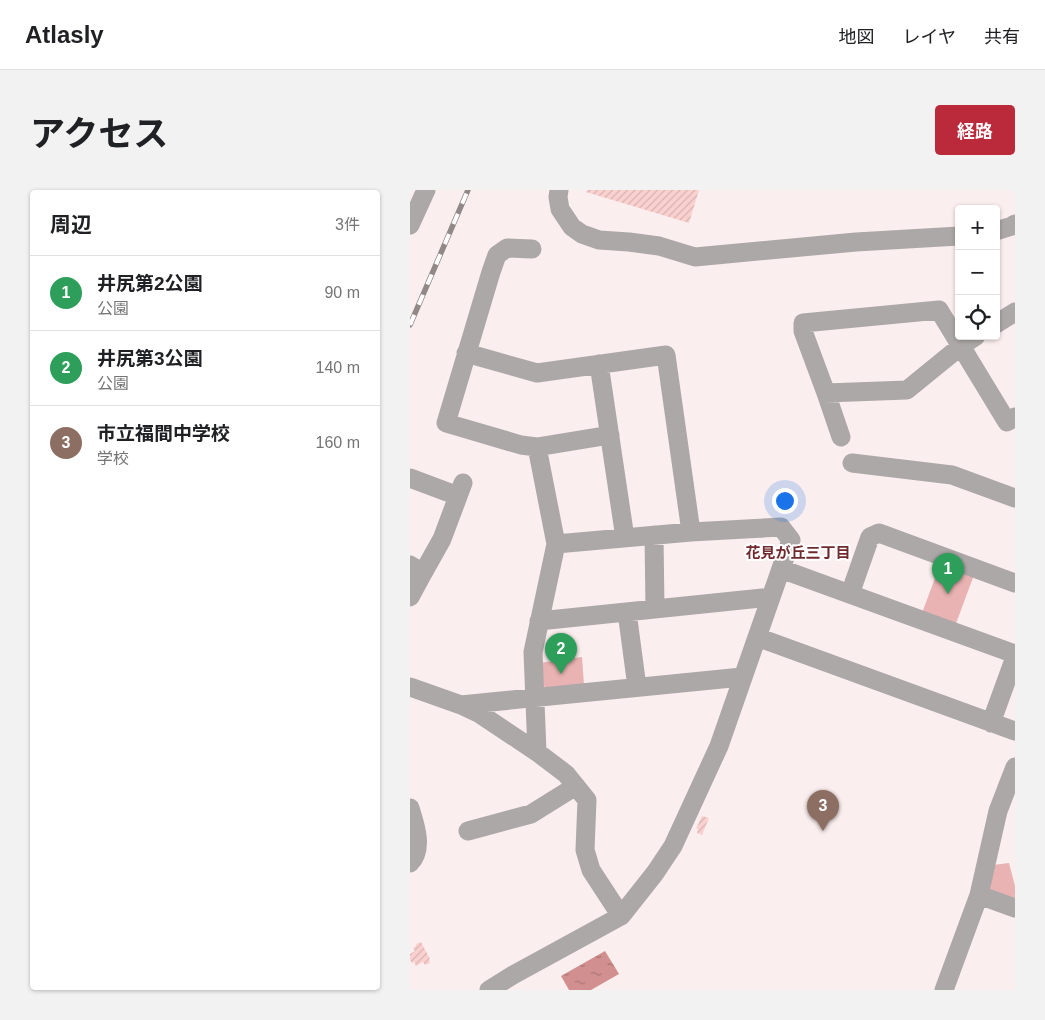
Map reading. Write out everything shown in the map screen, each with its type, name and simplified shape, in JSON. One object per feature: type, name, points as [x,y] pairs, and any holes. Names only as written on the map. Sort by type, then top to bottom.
[{"type":"street","points":[[410,224],[426,190]]},
{"type":"street","points":[[559,190],[560,209],[572,227],[582,234],[598,240],[659,246],[695,257],[856,242],[955,236]]},
{"type":"street","points":[[1000,230],[1015,224]]},
{"type":"street","points":[[532,249],[507,248],[497,255],[446,423],[521,445],[537,447],[610,435]]},
{"type":"street","points":[[842,437],[803,331],[803,323],[938,310],[968,341],[1007,422],[1015,417]]},
{"type":"street","points":[[1000,321],[1015,312]]},
{"type":"street","points":[[826,393],[907,390],[968,341]]},
{"type":"street","points":[[466,353],[536,373],[666,355],[691,532]]},
{"type":"street","points":[[600,364],[625,538]]},
{"type":"street","points":[[537,447],[556,544],[532,652],[538,752]]},
{"type":"street","points":[[852,464],[952,475],[1015,498]]},
{"type":"street","points":[[410,478],[460,490],[442,539],[417,569],[410,597]]},
{"type":"street","points":[[489,990],[621,916],[655,873],[673,846],[719,746],[791,540],[781,527],[691,532],[556,544]]},
{"type":"street","points":[[850,594],[870,537],[879,533],[1015,583]]},
{"type":"street","points":[[654,535],[655,609]]},
{"type":"street","points":[[781,569],[1015,656],[991,722]]},
{"type":"street","points":[[539,621],[771,597]]},
{"type":"street","points":[[627,612],[637,687]]},
{"type":"street","points":[[757,637],[1015,732]]},
{"type":"street","points":[[461,705],[742,677]]},
{"type":"street","points":[[410,687],[461,705],[480,714],[538,752],[566,774],[587,800],[586,850],[591,870],[621,916]]},
{"type":"street","points":[[944,990],[979,895],[998,811],[1015,767]]},
{"type":"street","points":[[468,831],[531,814],[576,786]]},
{"type":"street","points":[[410,808],[415,823],[417,843],[415,858],[410,863]]},
{"type":"street","points":[[979,895],[1015,908]]},
{"type":"shaded area","points":[[941,562],[974,575],[955,626],[922,613]]},
{"type":"shaded area","points":[[582,657],[584,685],[547,688],[541,685],[539,663]]},
{"type":"shaded area","points":[[1009,863],[1015,886],[1015,900],[992,892],[988,885],[993,865]]},
{"type":"water","points":[[605,951],[619,974],[591,990],[569,990],[561,976]]},
{"type":"building","points":[[587,190],[699,190],[689,223],[586,192]]},
{"type":"building","points":[[702,816],[709,818],[702,835],[697,833],[698,829],[696,829]]},
{"type":"building","points":[[421,942],[430,959],[430,963],[425,965],[423,962],[416,966],[410,960],[410,954],[415,951],[413,948],[416,944]]},
{"type":"railway","points":[[410,325],[468,190]]},
{"type":"place","name":"井尻第2公園","points":[[948,594]]},
{"type":"place","name":"井尻第3公園","points":[[561,674]]},
{"type":"place","name":"市立福間中学校","points":[[823,831]]},
{"type":"district","name":"花見が丘三丁目","points":[[798,553]]}]
